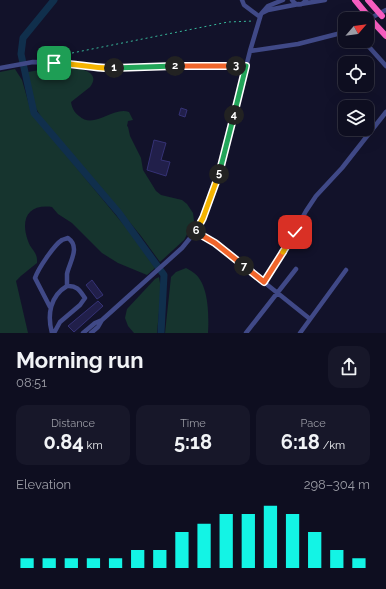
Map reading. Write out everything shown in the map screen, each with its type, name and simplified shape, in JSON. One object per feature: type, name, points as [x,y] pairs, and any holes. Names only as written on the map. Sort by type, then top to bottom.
[{"type":"highway","points":[[355,0],[364,12]]},
{"type":"highway","points":[[368,0],[384,18]]},
{"type":"highway","points":[[374,25],[386,36]]},
{"type":"street","points":[[242,0],[244,5],[260,17]]},
{"type":"street","points":[[83,333],[95,323],[102,320],[164,265],[196,232],[203,218],[218,178],[260,17],[268,6],[283,0]]},
{"type":"street","points":[[292,0],[300,4]]},
{"type":"street","points":[[300,4],[306,0]]},
{"type":"street","points":[[260,17],[268,10],[300,4],[310,4],[325,0]]},
{"type":"street","points":[[374,18],[386,10]]},
{"type":"street","points":[[250,52],[292,45],[338,34]]},
{"type":"street","points":[[370,48],[386,66]]},
{"type":"street","points":[[0,68],[31,62],[67,63],[107,68],[246,66]]},
{"type":"street","points":[[264,282],[316,196],[342,168],[386,112]]},
{"type":"street","points":[[196,232],[215,243],[310,319]]},
{"type":"street","points":[[50,307],[35,278],[54,248],[61,240],[68,238],[74,246],[73,257],[67,273],[67,286]]},
{"type":"street","points":[[246,333],[296,269]]},
{"type":"street","points":[[300,333],[346,270]]},
{"type":"street","points":[[67,286],[72,286],[79,290],[85,298],[80,305],[60,322],[53,333],[49,324],[50,307],[56,295],[67,286]]},
{"type":"street","points":[[91,333],[98,327],[102,320]]},
{"type":"path","points":[[72,53],[260,17]]},
{"type":"green space","points":[[68,65],[88,72],[93,77],[93,82],[90,87],[71,102],[76,113],[85,120],[91,120],[117,112],[129,112],[133,120],[128,121],[127,126],[130,136],[141,158],[143,170],[156,191],[161,195],[182,200],[187,204],[193,213],[194,221],[184,240],[160,262],[100,186],[43,120],[34,105],[28,72]]},
{"type":"green space","points":[[15,69],[22,80],[30,108],[41,125],[128,230],[155,268],[147,275],[118,263],[102,253],[72,223],[58,214],[52,207],[37,208],[28,215],[25,226],[28,241],[35,254],[37,263],[16,281],[28,333],[0,333],[0,72]]},
{"type":"green space","points":[[186,268],[199,278],[203,285],[208,309],[208,333],[165,333],[171,277],[176,272]]},
{"type":"green space","points":[[159,277],[161,289],[157,333],[134,333],[128,326],[125,318],[127,309],[155,279]]},
{"type":"building","points":[[181,108],[187,110],[185,117],[179,115]]},
{"type":"building","points":[[154,140],[166,143],[161,160],[170,162],[166,176],[147,170]]},
{"type":"building","points":[[92,280],[103,295],[97,299],[86,285]]},
{"type":"building","points":[[98,301],[103,306],[74,332],[68,326]]},
{"type":"waterway","points":[[54,0],[23,38],[21,54],[34,113],[119,213],[164,275],[161,333]]},
{"type":"route","points":[[54,63],[67,63],[107,68],[246,66],[218,178],[203,218],[196,232],[215,243],[264,282],[295,232]]}]
